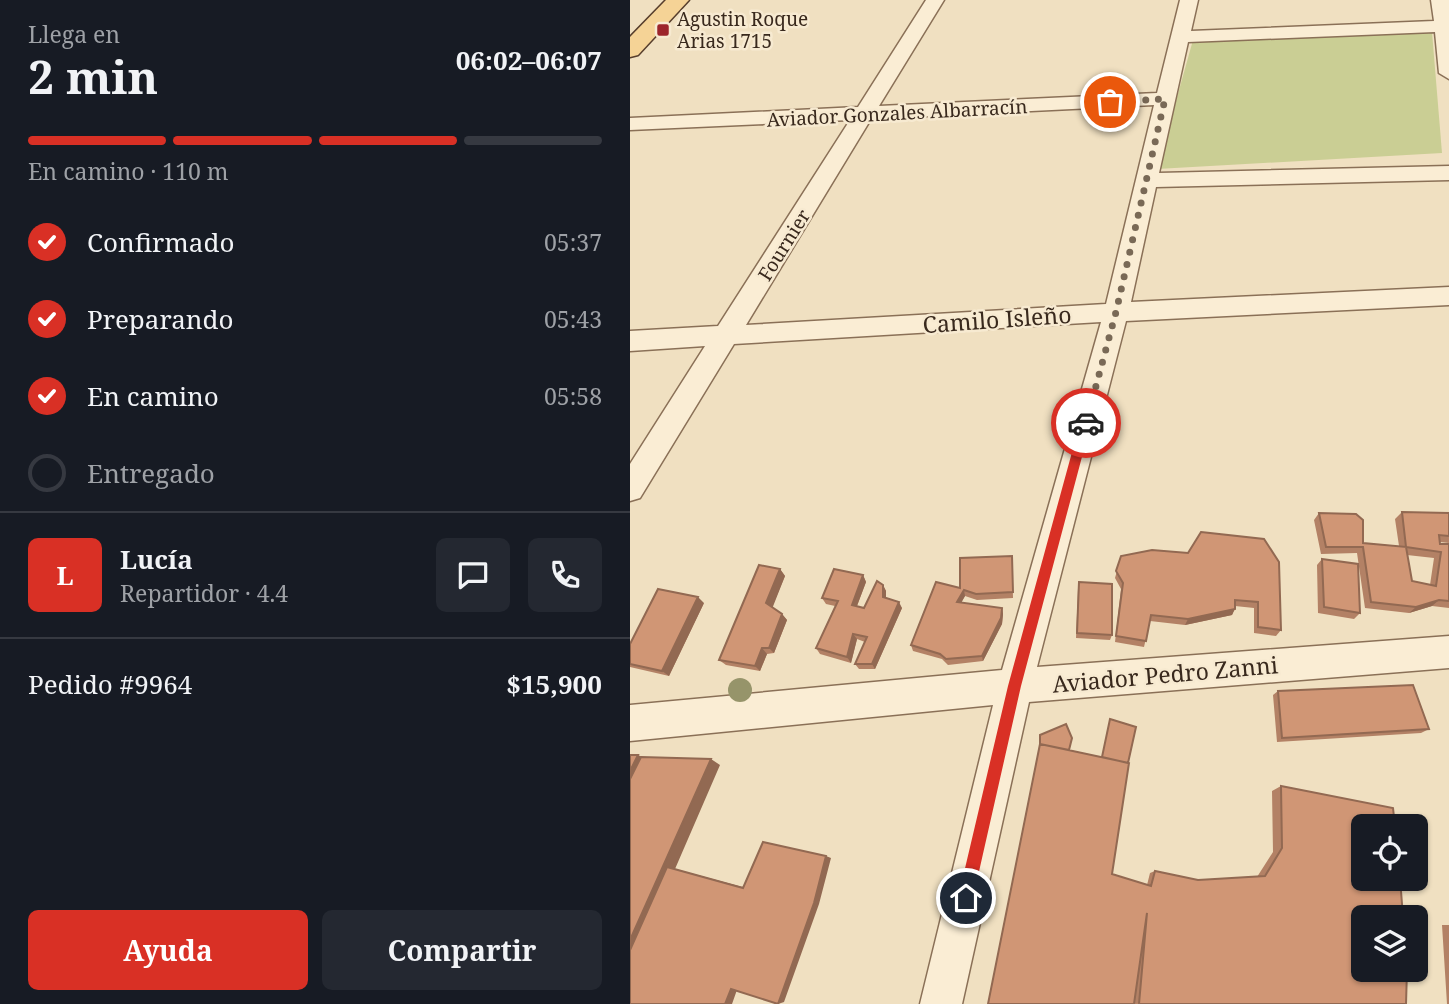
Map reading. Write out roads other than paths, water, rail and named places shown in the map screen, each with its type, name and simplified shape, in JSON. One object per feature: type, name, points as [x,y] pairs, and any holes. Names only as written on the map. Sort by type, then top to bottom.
[{"type":"main road","points":[[630,50],[678,0]]},
{"type":"street","name":"Fournier","points":[[630,488],[935,0]]},
{"type":"street","points":[[941,1004],[1015,686],[1116,312],[1189,0]]},
{"type":"street","points":[[1440,0],[1449,74]]},
{"type":"street","points":[[1180,37],[1443,26]]},
{"type":"street","name":"Aviador Gonzales Albarracín","points":[[630,124],[1165,99]]},
{"type":"street","points":[[1146,180],[1449,173]]},
{"type":"street","name":"Camilo Isleño","points":[[630,341],[1116,312],[1449,296]]},
{"type":"street","name":"Aviador Pedro Zanni","points":[[630,723],[1015,686],[1449,652]]},
{"type":"place","name":"Agustin Roque Arias 1715","points":[[663,30]]}]
